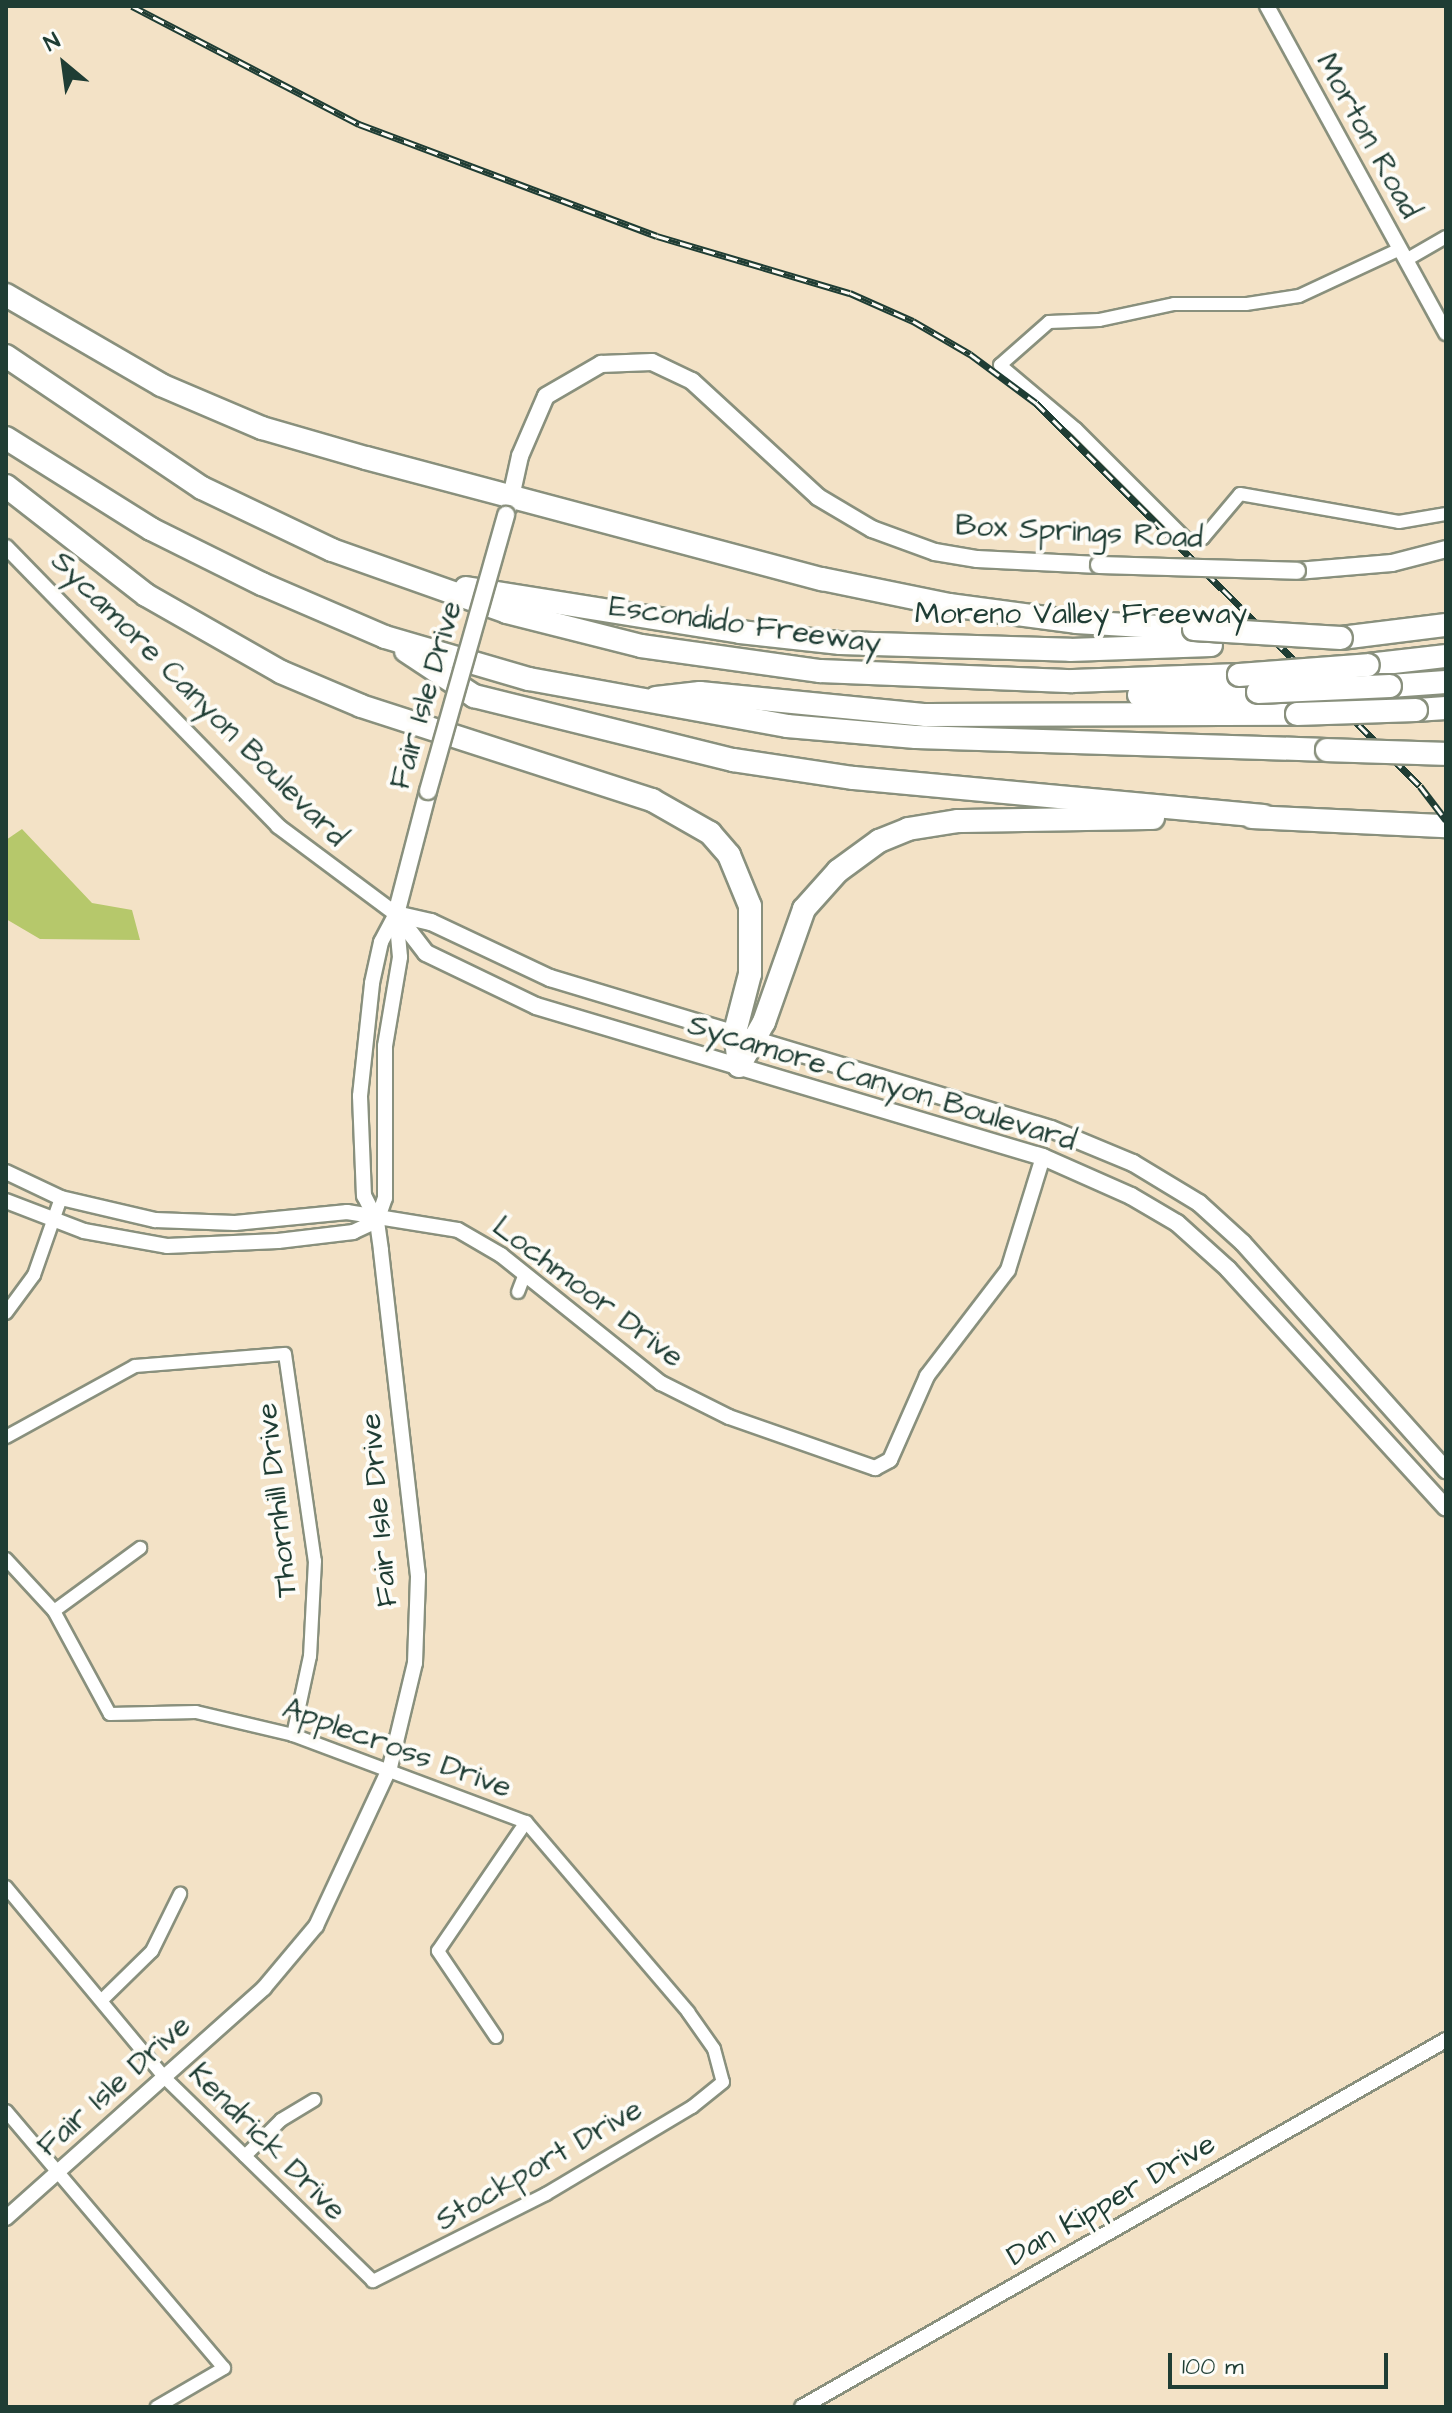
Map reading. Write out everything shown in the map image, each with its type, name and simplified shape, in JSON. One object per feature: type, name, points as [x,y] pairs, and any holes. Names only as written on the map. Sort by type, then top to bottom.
[{"type":"highway","points":[[6,295],[161,385],[262,428],[512,493],[702,551],[921,599],[1076,622],[1341,638]]},
{"type":"highway","name":"Escondido Freeway","points":[[6,356],[164,466],[332,550],[507,612],[641,646],[820,671],[1043,681],[1239,675],[1446,656]]},
{"type":"highway","points":[[6,438],[151,529],[385,637],[474,696],[733,760],[854,778],[1263,816]]},
{"type":"highway","points":[[6,486],[146,595],[281,672],[361,706],[652,800],[710,833],[729,855],[750,906],[750,974],[739,1066]]},
{"type":"highway","points":[[332,550],[453,604],[606,648],[757,676],[980,694],[1258,692],[1446,682]]},
{"type":"highway","name":"Moreno Valley Freeway","points":[[433,585],[512,592],[581,608],[840,643],[1070,650],[1341,638],[1446,625]]},
{"type":"highway","points":[[385,637],[627,701],[787,726],[916,737],[1446,754]]},
{"type":"highway","points":[[627,701],[700,693],[810,707],[1002,717],[1297,714],[1446,708]]},
{"type":"highway","points":[[745,1035],[804,909],[838,871],[879,841],[908,829],[958,821],[1263,816],[1358,818],[1446,826]]},
{"type":"main road","name":"Box Springs Road","points":[[512,493],[528,432],[546,396],[601,364],[652,362],[692,381],[818,497],[872,529],[935,552],[977,559],[1297,571],[1392,563],[1446,549]]},
{"type":"main road","name":"Fair Isle Drive","points":[[396,914],[512,493]]},
{"type":"main road","name":"Sycamore Canyon Boulevard","points":[[396,914],[431,922],[550,978],[1051,1129],[1133,1163],[1171,1185],[1243,1243],[1446,1470]]},
{"type":"main road","name":"Sycamore Canyon Boulevard","points":[[396,914],[426,953],[499,992],[1043,1157],[1131,1196],[1177,1223],[1228,1269],[1446,1508]]},
{"type":"street","name":"Morton Road","points":[[1267,6],[1446,333]]},
{"type":"street","points":[[1446,237],[1299,296],[1246,304],[1174,304],[1099,320],[1049,322],[1000,365],[1076,429],[1187,540],[1203,538],[1240,494],[1399,522],[1446,514]]},
{"type":"street","name":"Sycamore Canyon Boulevard","points":[[6,547],[278,826],[396,914]]},
{"type":"street","name":"Fair Isle Drive","points":[[6,2218],[264,1988],[316,1926],[390,1767],[415,1663],[418,1576],[377,1221],[364,1196],[360,1096],[372,983],[381,942],[396,914]]},
{"type":"street","name":"Fair Isle Drive","points":[[377,1221],[385,1198],[385,1046],[400,957],[396,914]]},
{"type":"street","name":"Lochmoor Drive","points":[[6,1172],[61,1198],[186,1223],[347,1212],[377,1221],[458,1230],[525,1274],[661,1383],[729,1417],[875,1468],[890,1460],[927,1376],[1008,1270],[1043,1157]]},
{"type":"street","points":[[6,1313],[34,1275],[61,1198]]},
{"type":"street","name":"Lochmoor Drive","points":[[6,1201],[54,1220],[135,1242],[227,1246],[353,1232],[377,1221]]},
{"type":"street","points":[[518,1292],[525,1274]]},
{"type":"street","name":"Thornhill Drive","points":[[6,1437],[135,1366],[285,1354],[315,1561],[310,1656],[293,1735]]},
{"type":"street","points":[[54,1611],[140,1548]]},
{"type":"street","name":"Applecross Drive","points":[[6,1559],[54,1611],[110,1714],[196,1712],[293,1735],[390,1767],[526,1822],[688,2012],[714,2049],[723,2082]]},
{"type":"street","points":[[496,2037],[438,1951],[526,1822]]},
{"type":"street","name":"Kendrick Drive","points":[[6,1887],[165,2078],[373,2281]]},
{"type":"street","points":[[102,2000],[152,1951],[180,1894]]},
{"type":"street","name":"Dan Kipper Drive","points":[[802,2407],[1446,2040]]},
{"type":"street","name":"Stockport Drive","points":[[373,2281],[546,2194],[692,2107],[723,2082]]},
{"type":"street","points":[[245,2156],[281,2120],[314,2100]]},
{"type":"street","points":[[6,2111],[224,2368],[157,2407]]},
{"type":"green space","points":[[22,829],[92,903],[132,910],[140,940],[40,939],[6,919],[6,840]]},
{"type":"railway","points":[[132,6],[359,124],[657,236],[850,293],[913,321],[970,354],[1036,403],[1420,786],[1446,820]]}]
